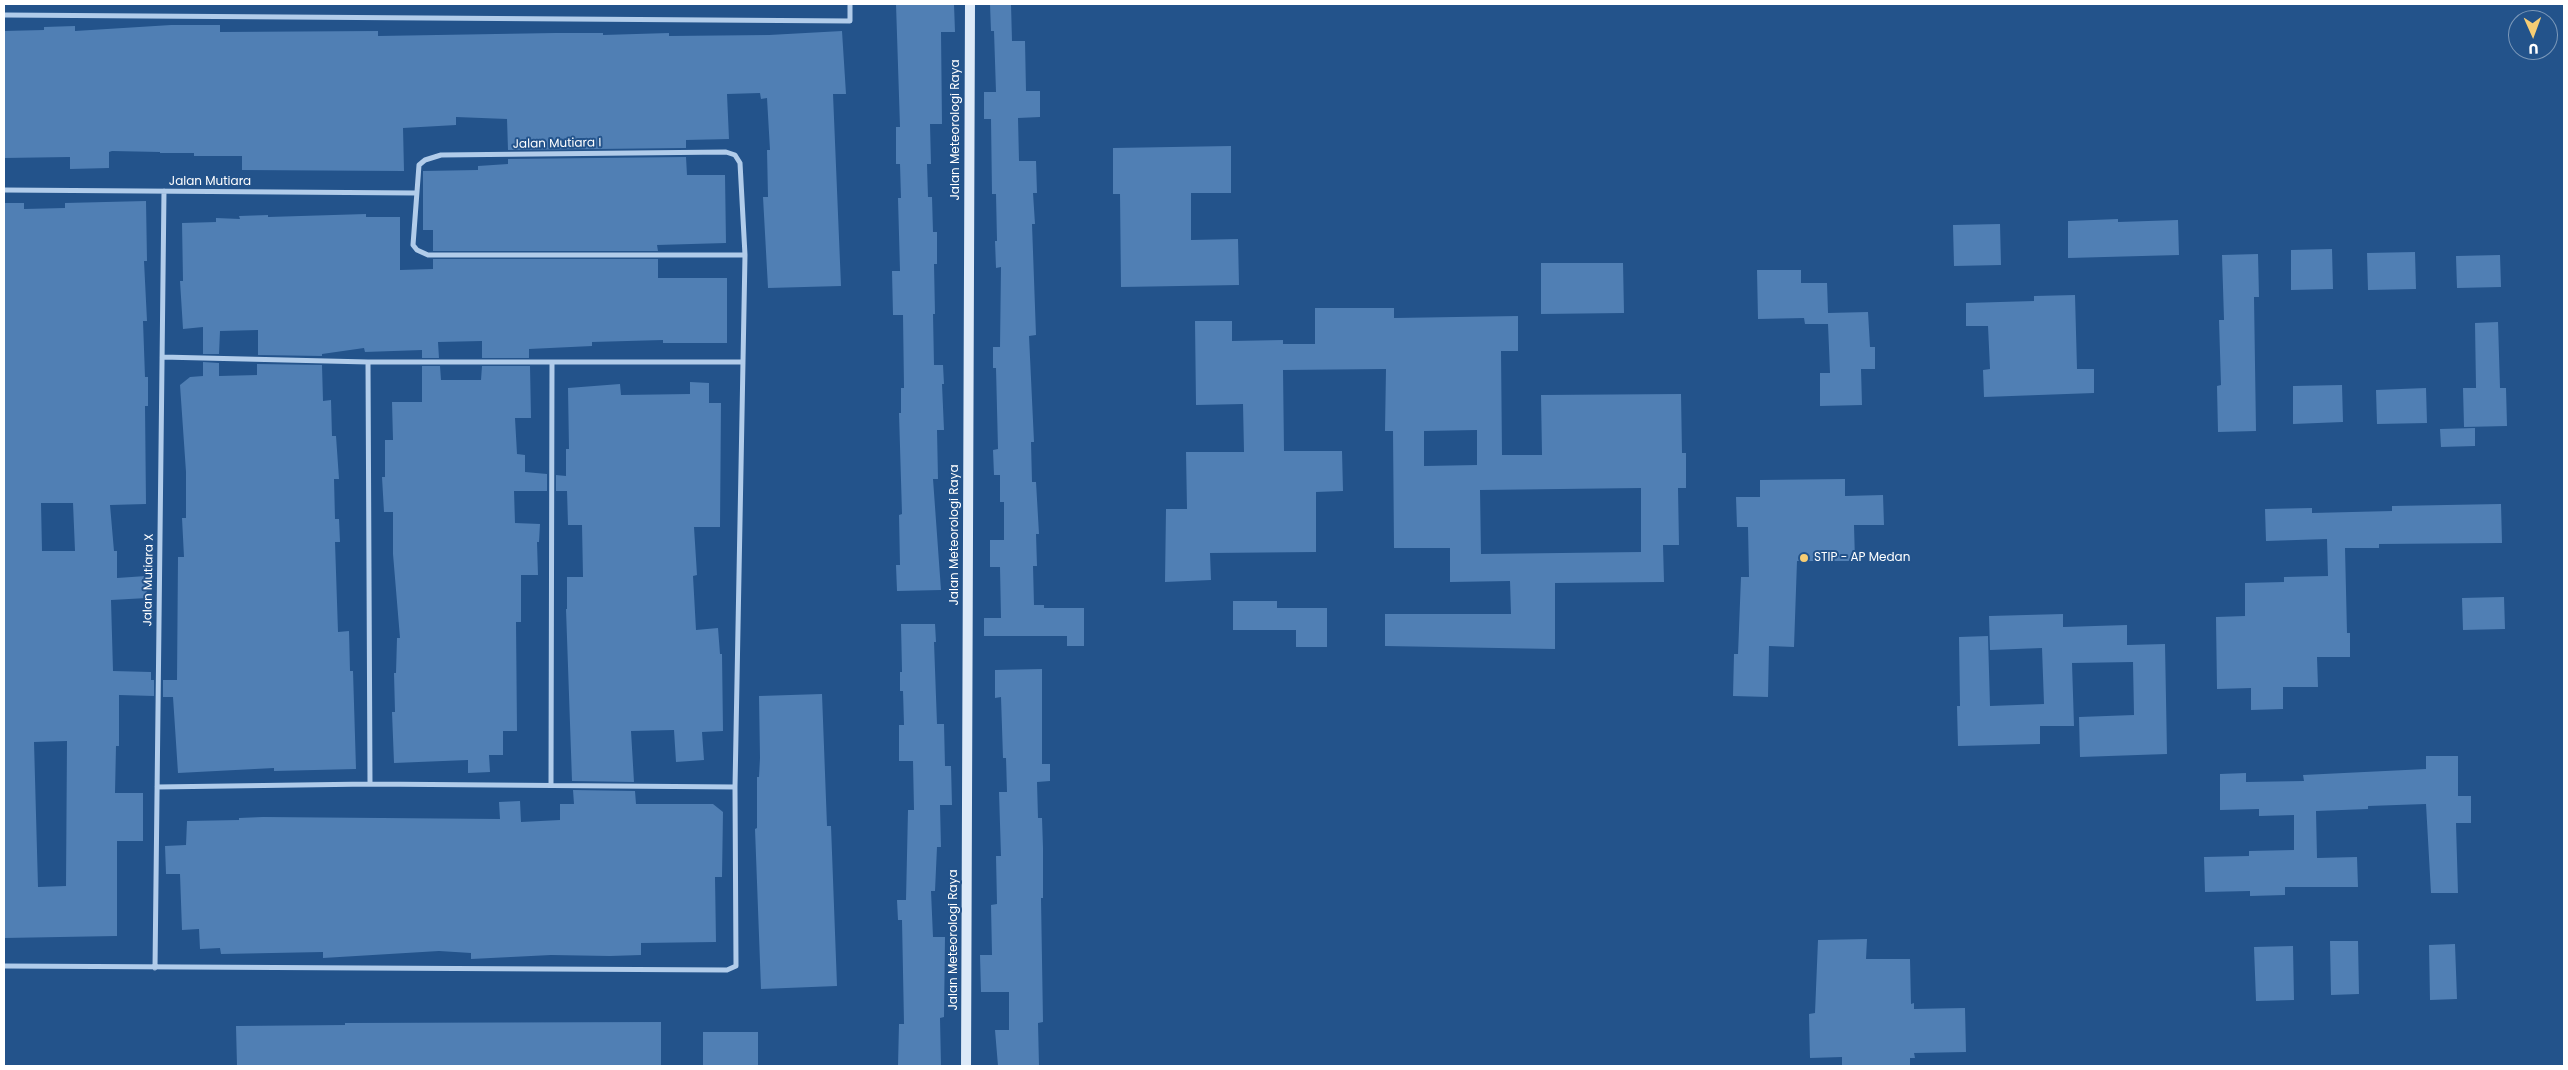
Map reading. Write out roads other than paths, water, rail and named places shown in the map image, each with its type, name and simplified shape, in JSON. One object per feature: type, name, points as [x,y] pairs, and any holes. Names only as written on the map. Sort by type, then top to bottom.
[{"type":"street","points":[[4,15],[850,21],[850,4]]},
{"type":"street","name":"Jalan Meteorologi Raya","points":[[966,1066],[970,4]]},
{"type":"street","name":"Jalan Mutiara I","points":[[416,193],[419,165],[433,156],[726,152],[735,155],[740,164],[745,255]]},
{"type":"street","name":"Jalan Mutiara","points":[[4,190],[416,193]]},
{"type":"street","name":"Jalan Mutiara X","points":[[155,968],[164,191]]},
{"type":"street","points":[[4,966],[731,969],[736,966],[738,960],[735,787],[745,255],[428,255],[417,250],[413,244],[416,193]]},
{"type":"street","points":[[162,357],[368,362],[743,362]]},
{"type":"street","points":[[368,362],[370,784]]},
{"type":"street","points":[[551,784],[552,363]]},
{"type":"street","points":[[156,787],[551,784],[735,787]]},
{"type":"place","name":"STIP - AP Medan","points":[[1804,558]]}]
